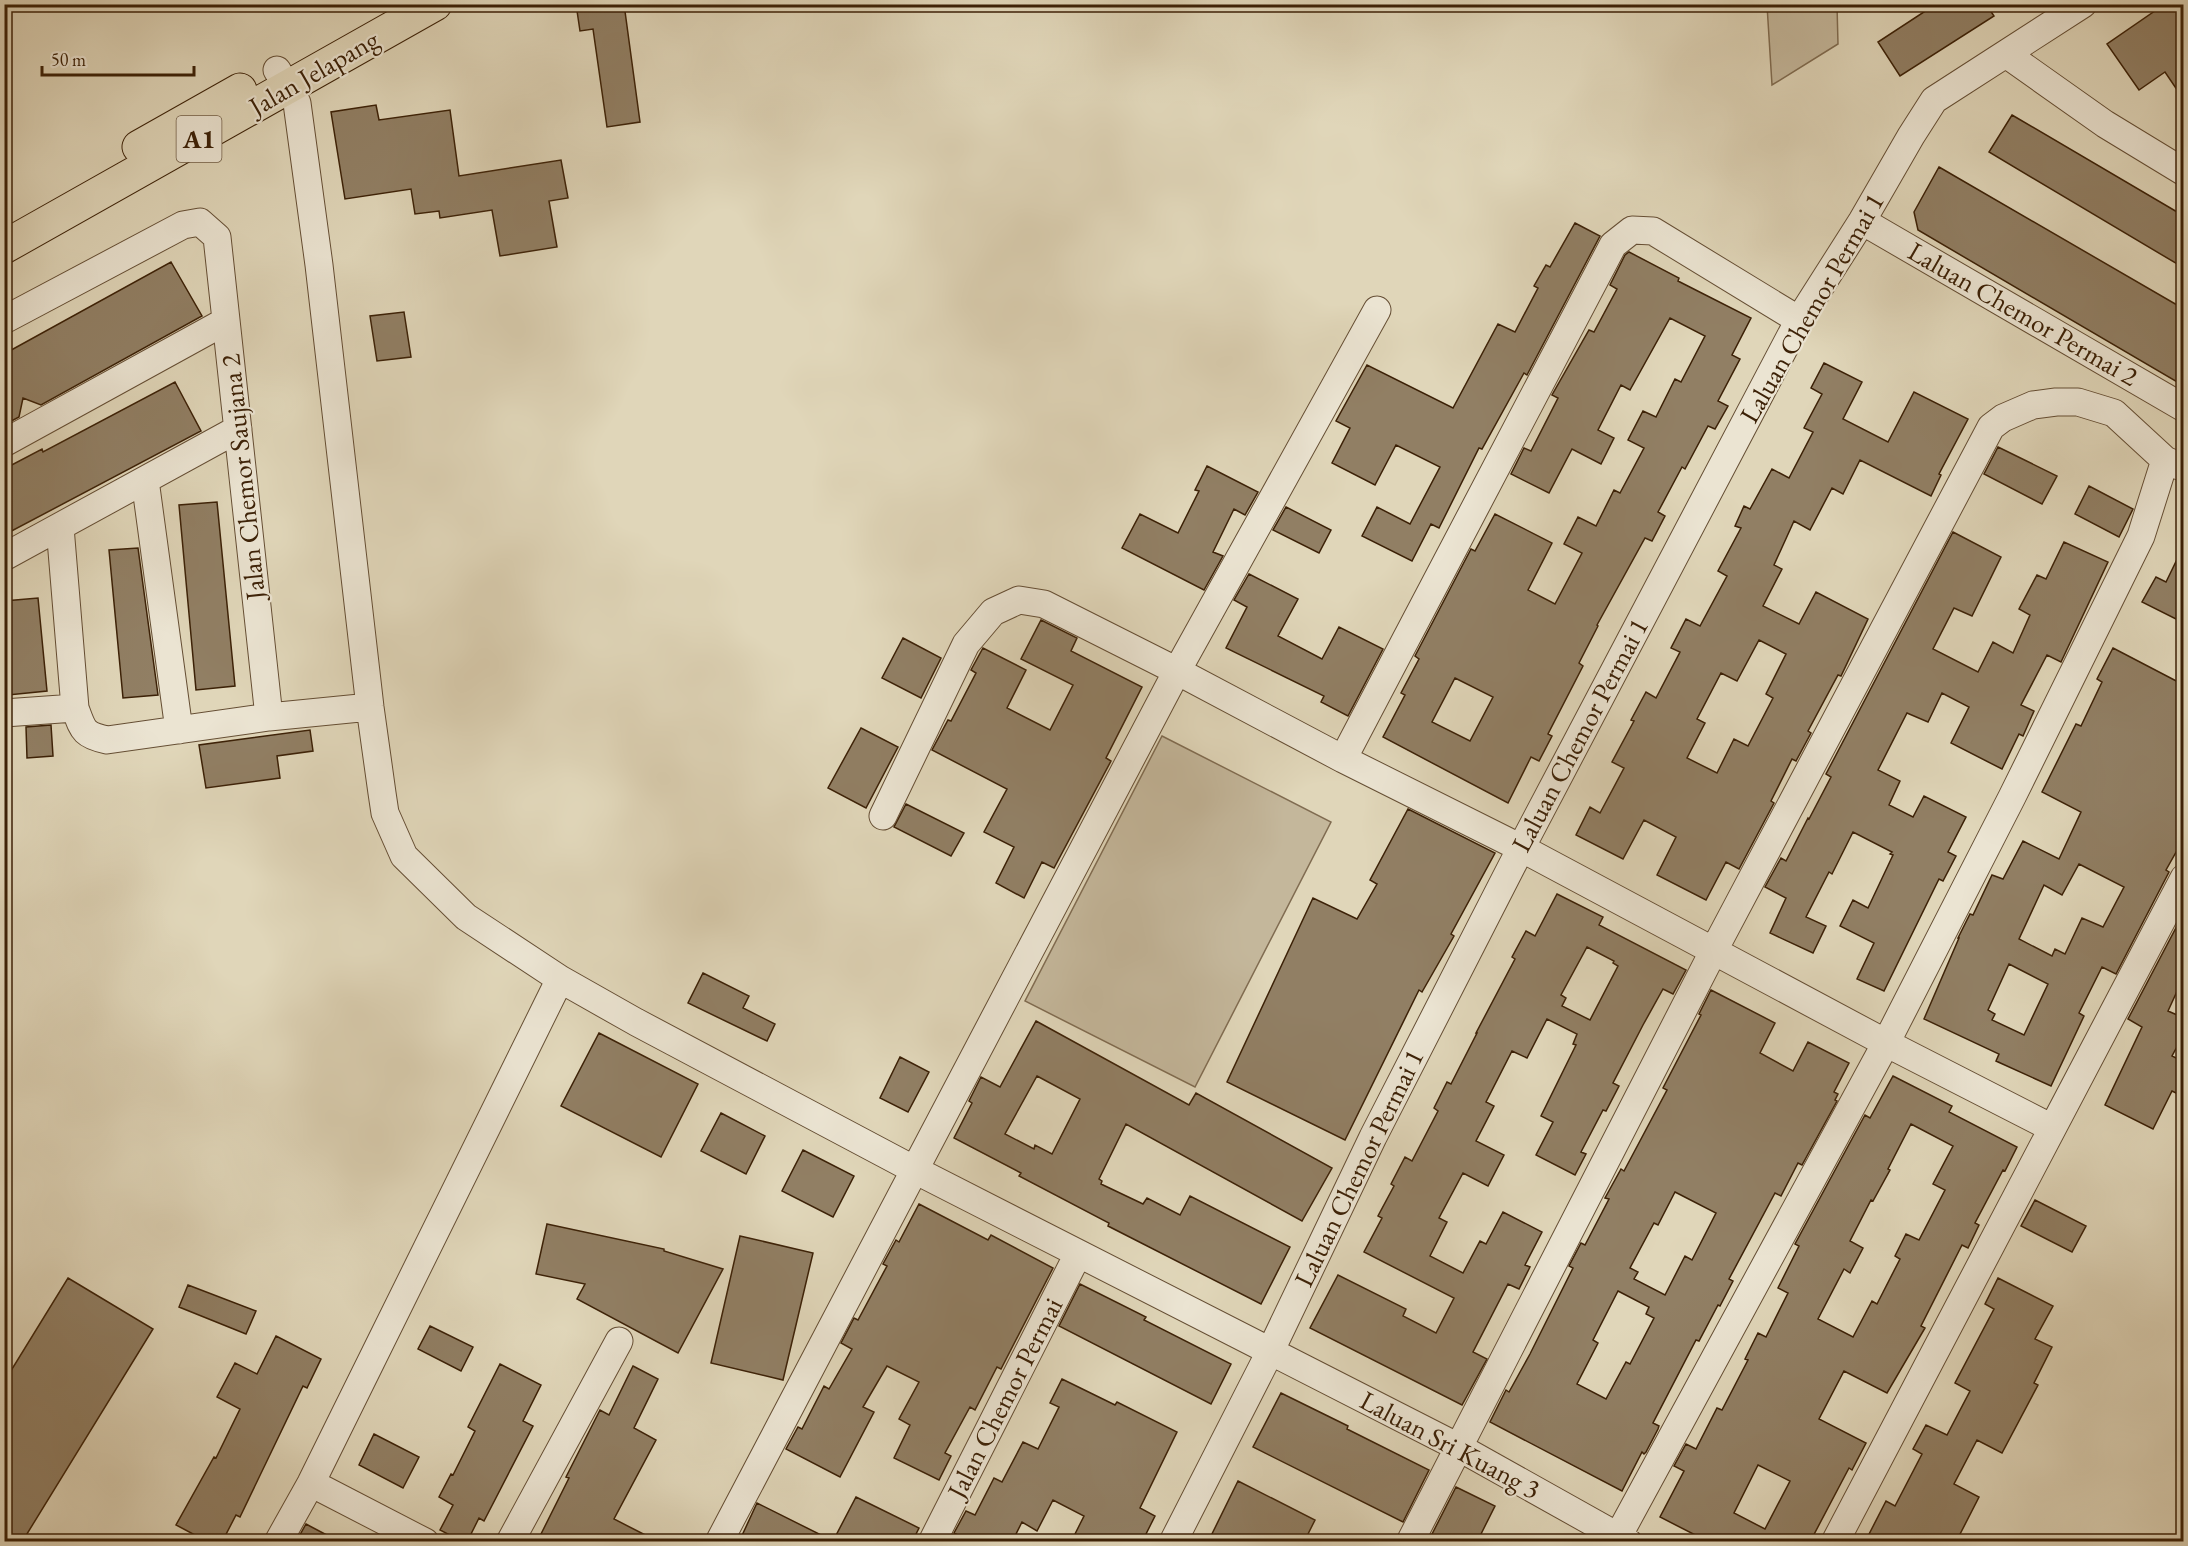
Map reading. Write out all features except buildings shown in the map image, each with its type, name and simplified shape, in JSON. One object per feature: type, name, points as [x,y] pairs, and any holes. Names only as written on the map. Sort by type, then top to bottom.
[{"type":"main road","name":"Jalan Jelapang","points":[[4,247],[283,79],[396,4]]},
{"type":"main road","name":"Jalan Jelapang","points":[[4,224],[186,119],[283,79],[435,4]]},
{"type":"street","name":"Laluan Chemor Permai 1","points":[[1173,1542],[1270,1350],[1373,1137],[1521,848],[1799,320],[1862,221],[1934,100],[2083,4]]},
{"type":"street","points":[[2006,54],[2104,124],[2184,172]]},
{"type":"street","name":"Laluan Sri Kuang 3","points":[[283,79],[297,103],[319,265],[370,707],[385,813],[405,856],[466,917],[560,979],[636,1022],[913,1169],[1460,1448],[1620,1540]]},
{"type":"street","name":"Laluan Chemor Permai 2","points":[[1862,221],[2184,408]]},
{"type":"street","name":"Jalan Chemor Saujana 2","points":[[4,320],[183,225],[200,222],[217,237],[269,717]]},
{"type":"street","points":[[1342,759],[1613,245],[1632,230],[1653,231],[1799,320]]},
{"type":"street","points":[[718,1542],[1177,671],[1377,310]]},
{"type":"street","points":[[4,443],[226,321]]},
{"type":"street","points":[[1410,1542],[1713,952],[1991,427],[2002,418],[2033,405],[2056,402],[2078,402],[2114,413],[2174,464],[2141,536],[2012,796],[1886,1043],[1620,1540]]},
{"type":"street","points":[[4,557],[238,429]]},
{"type":"street","points":[[145,480],[178,730]]},
{"type":"street","points":[[60,527],[75,708],[82,727],[91,737],[107,740],[269,717],[370,707]]},
{"type":"street","points":[[883,816],[966,644],[993,612],[1019,600],[1044,604],[1177,671],[1342,759],[1521,848],[1713,952],[2052,1128]]},
{"type":"street","points":[[4,712],[75,708]]},
{"type":"street","points":[[1835,1542],[2184,878]]},
{"type":"street","points":[[278,1542],[311,1483],[560,979]]},
{"type":"street","name":"Jalan Chemor Permai","points":[[932,1542],[1078,1254]]},
{"type":"street","points":[[510,1542],[619,1341]]},
{"type":"street","points":[[311,1483],[386,1533],[425,1542]]},
{"type":"shaded area","points":[[1767,5],[1837,5],[1838,44],[1772,85]]},
{"type":"shaded area","points":[[1162,736],[1331,822],[1195,1087],[1025,1001]]}]
